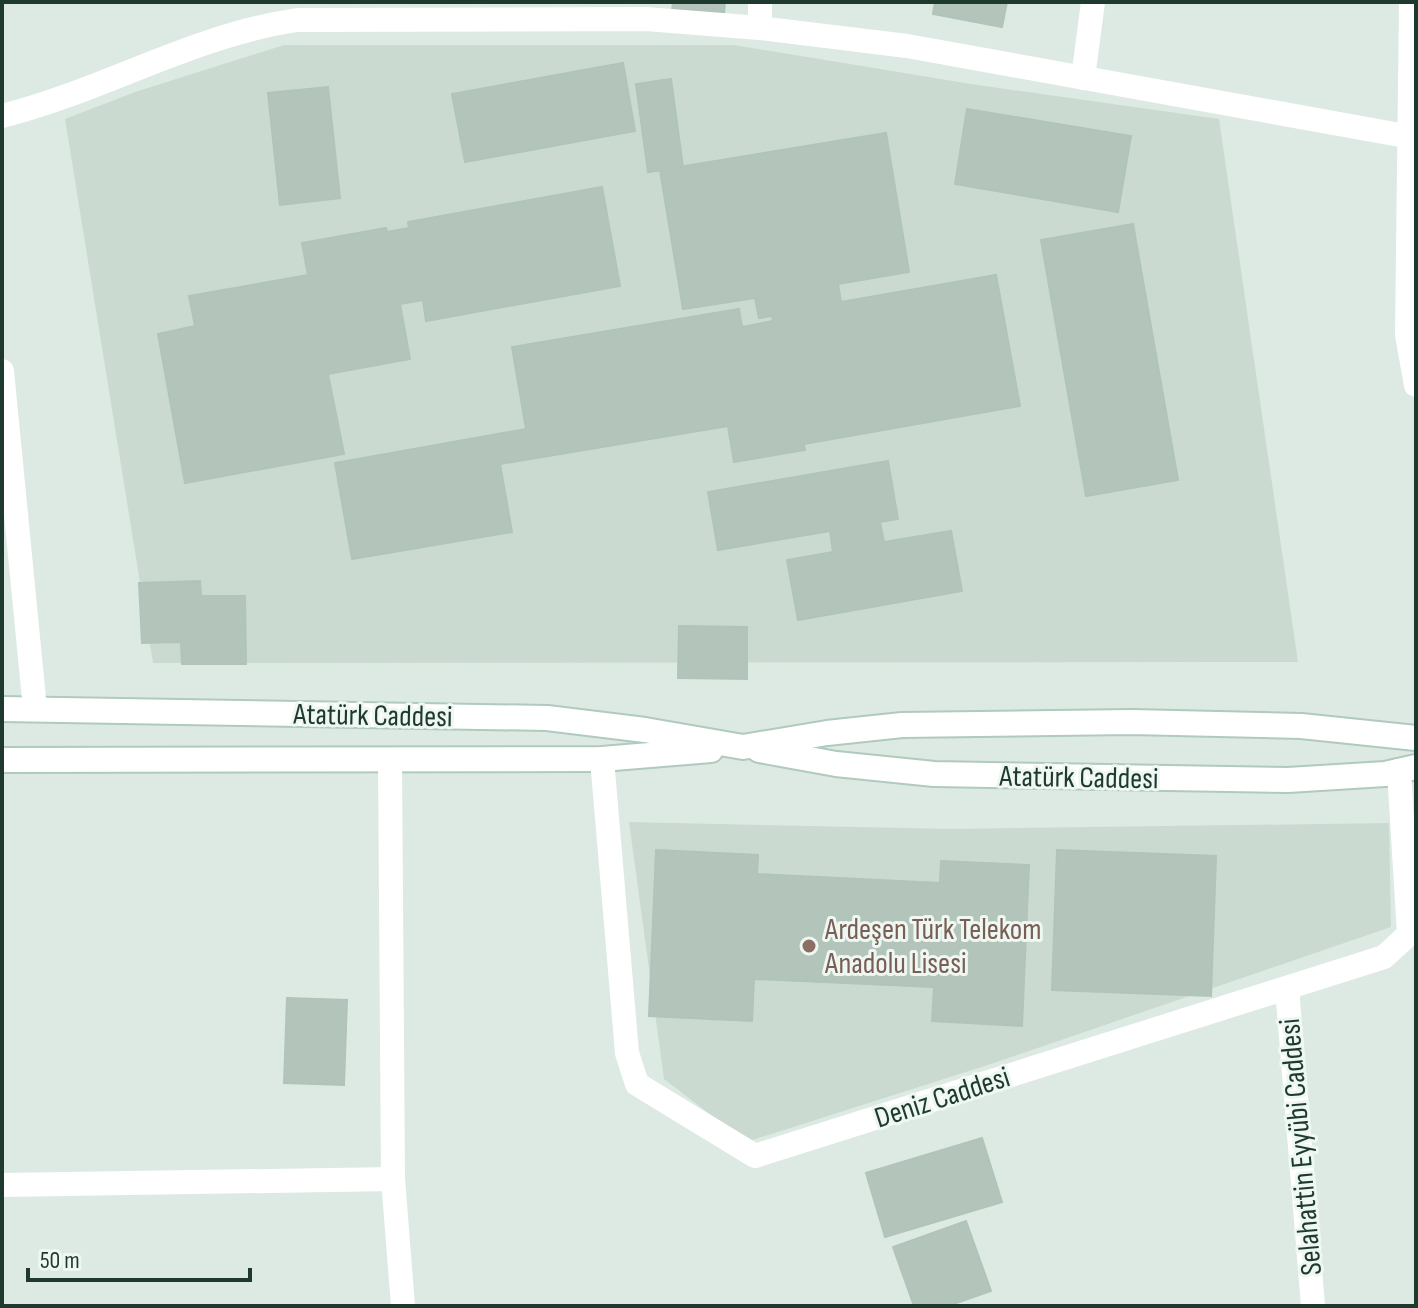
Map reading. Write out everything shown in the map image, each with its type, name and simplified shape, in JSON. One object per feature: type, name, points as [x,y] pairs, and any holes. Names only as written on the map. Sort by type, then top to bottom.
[{"type":"street","points":[[760,2],[760,28]]},
{"type":"street","points":[[1083,78],[1093,2]]},
{"type":"street","points":[[1411,2],[1407,335],[1416,385]]},
{"type":"street","points":[[2,116],[38,107],[124,72],[295,11],[646,19],[760,28],[907,46],[1411,137]]},
{"type":"street","points":[[2,371],[35,709]]},
{"type":"street","name":"Atatürk Caddesi","points":[[2,709],[547,718],[645,730],[836,764],[934,774],[1288,780],[1408,769]]},
{"type":"street","name":"Atatürk Caddesi","points":[[2,760],[602,759],[743,747],[902,725],[1132,722],[1301,726],[1416,738]]},
{"type":"street","name":"Deniz Caddesi","points":[[602,759],[627,1053],[637,1084],[755,1156],[1384,957],[1409,934],[1408,769]]},
{"type":"street","points":[[390,760],[393,1179],[403,1306]]},
{"type":"street","name":"Selahattin Eyyübi Caddesi","points":[[1287,988],[1313,1306]]},
{"type":"street","points":[[2,1185],[393,1179]]},
{"type":"shaded area","points":[[284,45],[734,45],[971,84],[1219,119],[1298,662],[153,663],[65,119],[135,92]]},
{"type":"shaded area","points":[[629,822],[952,829],[1389,823],[1391,927],[994,1063],[746,1142],[664,1079]]},
{"type":"building","points":[[673,2],[725,2],[724,15],[672,11]]},
{"type":"building","points":[[935,2],[1007,2],[1002,27],[933,14]]},
{"type":"building","points":[[623,63],[635,131],[465,162],[452,94]]},
{"type":"building","points":[[671,79],[683,167],[648,172],[636,84]]},
{"type":"building","points":[[328,87],[340,198],[280,205],[268,93]]},
{"type":"building","points":[[967,109],[1131,136],[1118,212],[955,184]]},
{"type":"building","points":[[886,133],[909,272],[838,284],[841,302],[996,275],[1020,406],[804,444],[805,450],[734,462],[728,426],[500,464],[512,532],[352,559],[335,463],[526,429],[512,347],[739,309],[742,327],[773,321],[772,316],[759,318],[755,298],[683,309],[660,170]]},
{"type":"building","points":[[602,187],[620,286],[426,321],[423,300],[400,304],[410,359],[328,374],[344,454],[185,483],[158,334],[195,326],[189,296],[308,275],[302,243],[386,228],[387,232],[409,228],[408,222]]},
{"type":"building","points":[[1133,224],[1178,480],[1086,496],[1041,240]]},
{"type":"building","points":[[888,461],[898,519],[880,522],[884,542],[951,531],[962,591],[798,620],[787,560],[833,552],[830,531],[718,550],[708,492]]},
{"type":"building","points":[[200,581],[201,596],[245,596],[246,664],[182,664],[181,642],[142,643],[139,583]]},
{"type":"building","points":[[679,626],[747,627],[747,679],[678,678]]},
{"type":"building","points":[[656,850],[758,855],[757,874],[940,883],[941,861],[1029,865],[1022,1026],[932,1021],[934,987],[754,979],[752,1021],[649,1016]]},
{"type":"building","points":[[1057,850],[1216,856],[1211,996],[1052,990]]},
{"type":"building","points":[[287,998],[347,1000],[344,1085],[284,1083]]},
{"type":"building","points":[[982,1138],[1002,1202],[885,1237],[866,1173]]},
{"type":"building","points":[[966,1221],[991,1291],[948,1306],[914,1306],[893,1247]]},
{"type":"place","name":"Ardeşen Türk Telekom Anadolu Lisesi","points":[[809,946]]}]
